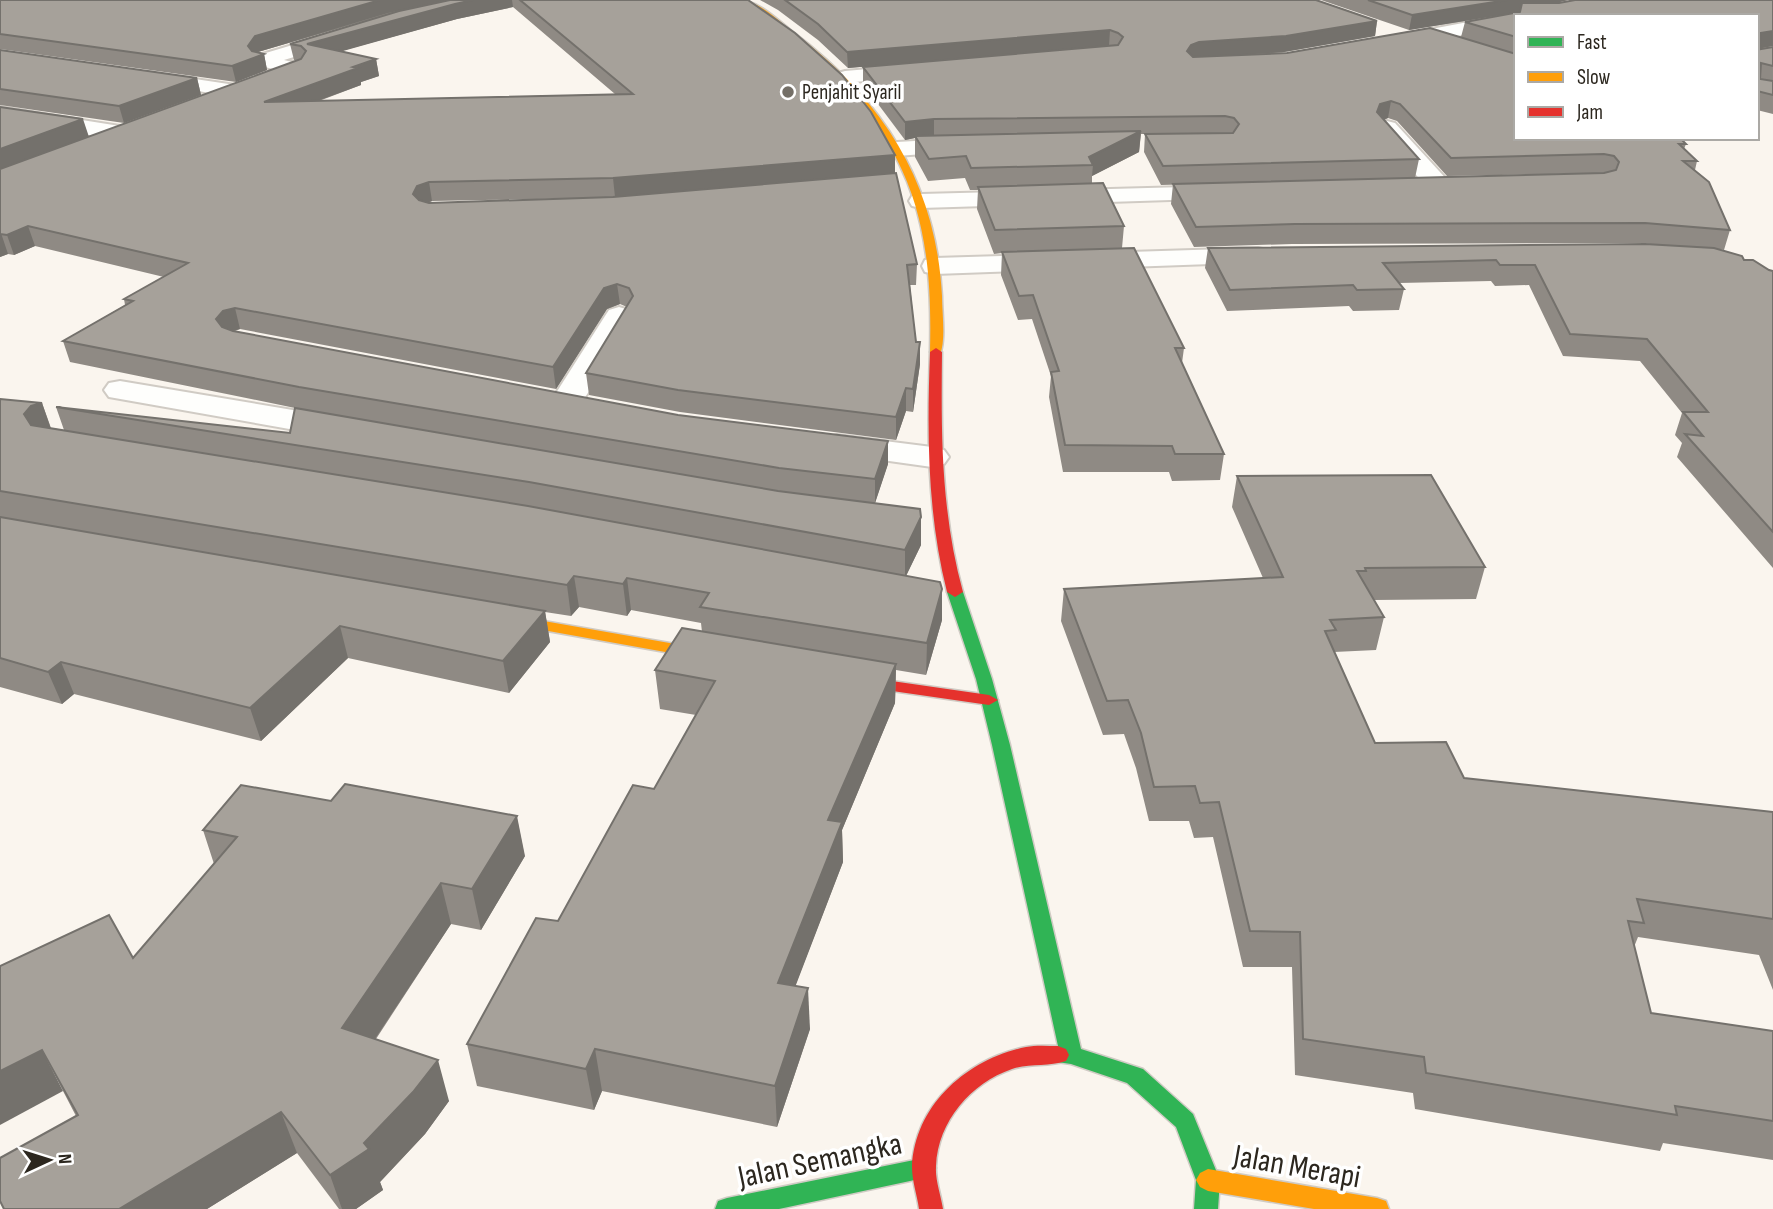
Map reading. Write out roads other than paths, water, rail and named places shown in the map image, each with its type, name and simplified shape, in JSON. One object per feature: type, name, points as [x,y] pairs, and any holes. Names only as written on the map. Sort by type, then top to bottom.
[{"type":"street","points":[[743,0],[771,18],[845,76],[886,127],[917,192],[935,267],[932,457],[925,523],[957,603],[989,700],[1070,1055]]},
{"type":"street","points":[[1369,47],[1514,19]]},
{"type":"street","points":[[1385,30],[1465,47]]},
{"type":"street","points":[[203,106],[296,70],[264,61],[361,31]]},
{"type":"street","points":[[845,76],[943,68]]},
{"type":"street","points":[[121,75],[242,92]]},
{"type":"street","points":[[0,114],[126,134]]},
{"type":"street","points":[[88,148],[152,124]]},
{"type":"street","points":[[1387,128],[1441,188]]},
{"type":"street","points":[[897,149],[987,145]]},
{"type":"street","points":[[888,185],[917,192],[1247,192]]},
{"type":"street","points":[[1413,188],[1467,187]]},
{"type":"street","points":[[935,267],[1278,256]]},
{"type":"street","points":[[565,403],[619,316]]},
{"type":"street","points":[[120,390],[377,434]]},
{"type":"street","points":[[813,442],[932,457]]},
{"type":"street","points":[[916,595],[957,603]]},
{"type":"street","points":[[476,614],[743,661]]},
{"type":"street","points":[[826,676],[989,700]]},
{"type":"street","points":[[931,1209],[924,1168],[931,1128],[954,1094],[987,1069],[1027,1056],[1070,1055],[1135,1076],[1185,1121],[1208,1180],[1206,1209]]},
{"type":"street","name":"Jalan Semangka","points":[[727,1209],[924,1168]]},
{"type":"street","name":"Jalan Merapi","points":[[1208,1180],[1377,1209]]},
{"type":"place","name":"Penjahit Syaril","points":[[788,92]]}]
